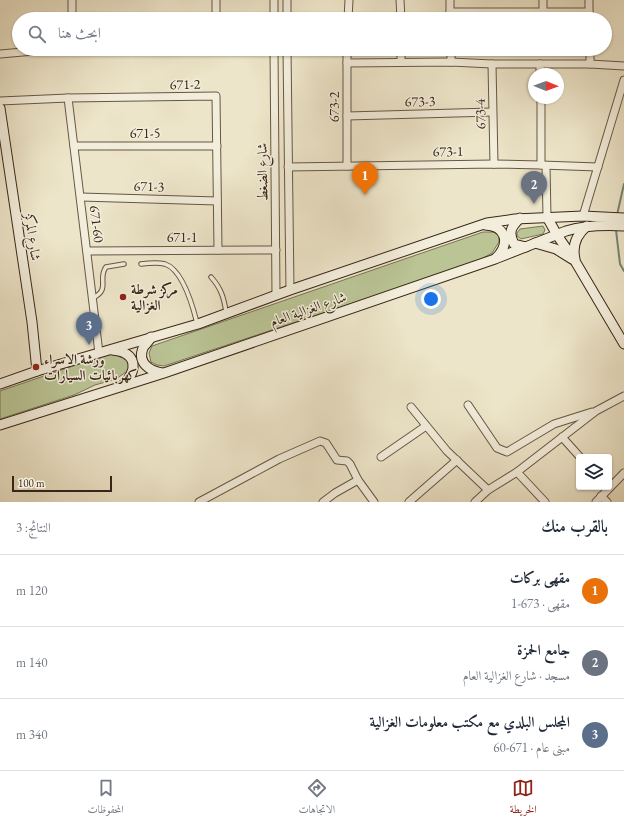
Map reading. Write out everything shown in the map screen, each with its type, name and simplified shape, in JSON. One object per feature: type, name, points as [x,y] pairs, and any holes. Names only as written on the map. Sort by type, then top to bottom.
[{"type":"main road","name":"شارع المركز","points":[[0,108],[32,322],[37,371]]},
{"type":"main road","name":"شارع الغزالية العام","points":[[0,384],[37,371],[198,324],[290,290],[496,220],[583,216],[624,218]]},
{"type":"main road","points":[[547,217],[624,344]]},
{"type":"main road","points":[[520,218],[513,225],[511,239],[514,244],[526,247]]},
{"type":"main road","points":[[482,225],[494,226],[502,232],[505,244],[495,260]]},
{"type":"main road","name":"شارع الغزالية العام","points":[[0,425],[164,373],[495,260],[576,228],[586,226],[624,226]]},
{"type":"main road","points":[[575,261],[574,245],[576,238],[586,226]]},
{"type":"main road","points":[[535,243],[556,249],[575,261]]},
{"type":"main road","points":[[151,337],[143,348],[142,358],[145,365],[149,369],[164,373]]},
{"type":"main road","points":[[104,351],[122,351],[130,358],[132,364],[132,375],[121,387]]},
{"type":"street","points":[[72,0],[72,12]]},
{"type":"street","points":[[216,0],[216,12]]},
{"type":"street","points":[[274,0],[274,12]]},
{"type":"street","points":[[287,0],[287,12]]},
{"type":"street","points":[[348,12],[349,0]]},
{"type":"street","points":[[400,0],[401,12]]},
{"type":"street","points":[[450,0],[450,12]]},
{"type":"street","points":[[543,0],[543,12]]},
{"type":"street","points":[[589,0],[589,12]]},
{"type":"street","points":[[0,54],[12,53]]},
{"type":"street","name":"شارع الضغط","points":[[274,56],[276,295]]},
{"type":"street","name":"شارع الضغط","points":[[287,56],[290,290]]},
{"type":"street","name":"673-2","points":[[347,56],[347,166]]},
{"type":"street","points":[[401,56],[401,62]]},
{"type":"street","points":[[451,56],[451,62]]},
{"type":"street","points":[[590,56],[590,64]]},
{"type":"street","points":[[347,62],[590,64],[624,66]]},
{"type":"street","name":"673-4","points":[[492,64],[494,164]]},
{"type":"street","points":[[583,216],[624,80]]},
{"type":"street","name":"671-2","points":[[0,101],[68,98],[216,96],[218,250]]},
{"type":"street","name":"671-60","points":[[68,98],[93,298],[104,351]]},
{"type":"street","points":[[540,104],[547,217]]},
{"type":"street","name":"673-3","points":[[347,116],[492,112]]},
{"type":"street","points":[[274,117],[287,117]]},
{"type":"street","name":"671-5","points":[[74,146],[217,146]]},
{"type":"street","name":"673-1","points":[[288,167],[494,164],[598,167]]},
{"type":"street","name":"671-3","points":[[81,197],[217,201]]},
{"type":"street","name":"671-1","points":[[88,251],[276,250]]},
{"type":"street","points":[[475,502],[488,490],[517,472],[596,411],[624,396]]},
{"type":"street","points":[[468,405],[497,448],[507,452],[554,424],[596,411]]},
{"type":"street","points":[[411,407],[447,451],[488,490]]},
{"type":"street","points":[[381,457],[426,426]]},
{"type":"street","points":[[562,437],[577,454]]},
{"type":"street","points":[[199,502],[279,459],[320,441],[326,443],[337,460],[350,464],[358,480],[374,502]]},
{"type":"street","points":[[409,502],[457,460]]},
{"type":"street","points":[[517,472],[545,502]]},
{"type":"street","points":[[612,485],[624,473]]},
{"type":"street","points":[[323,502],[335,493],[358,480]]},
{"type":"street","points":[[596,502],[607,490]]},
{"type":"street","points":[[601,496],[606,502]]},
{"type":"lane","points":[[141,264],[154,262],[166,264],[177,273],[189,295],[198,324]]},
{"type":"lane","points":[[93,298],[99,295],[103,290],[103,270],[106,267],[124,264]]},
{"type":"lane","points":[[211,277],[219,285],[223,295],[226,313]]},
{"type":"green space","points":[[543,226],[545,230],[543,234],[521,239],[517,236],[520,229]]},
{"type":"green space","points":[[483,232],[494,232],[499,235],[499,242],[492,253],[476,262],[164,366],[151,362],[149,353],[152,346]]},
{"type":"green space","points":[[114,352],[128,357],[129,367],[126,372],[116,379],[95,385],[74,395],[0,419],[0,391]]},
{"type":"waterway","points":[[617,215],[624,184]]},
{"type":"waterway","points":[[616,230],[620,264],[624,271]]},
{"type":"place","name":"مقهى بركات","points":[[365,195]]},
{"type":"place","name":"جامع الحمزة","points":[[534,204]]},
{"type":"place","name":"مركز شرطة الغزالية","points":[[123,297]]},
{"type":"place","name":"المجلس البلدي مع مكتب معلومات الغزالية","points":[[89,345]]},
{"type":"place","name":"ورشة الاسراء كهربائيات السيارات","points":[[36,367]]}]
